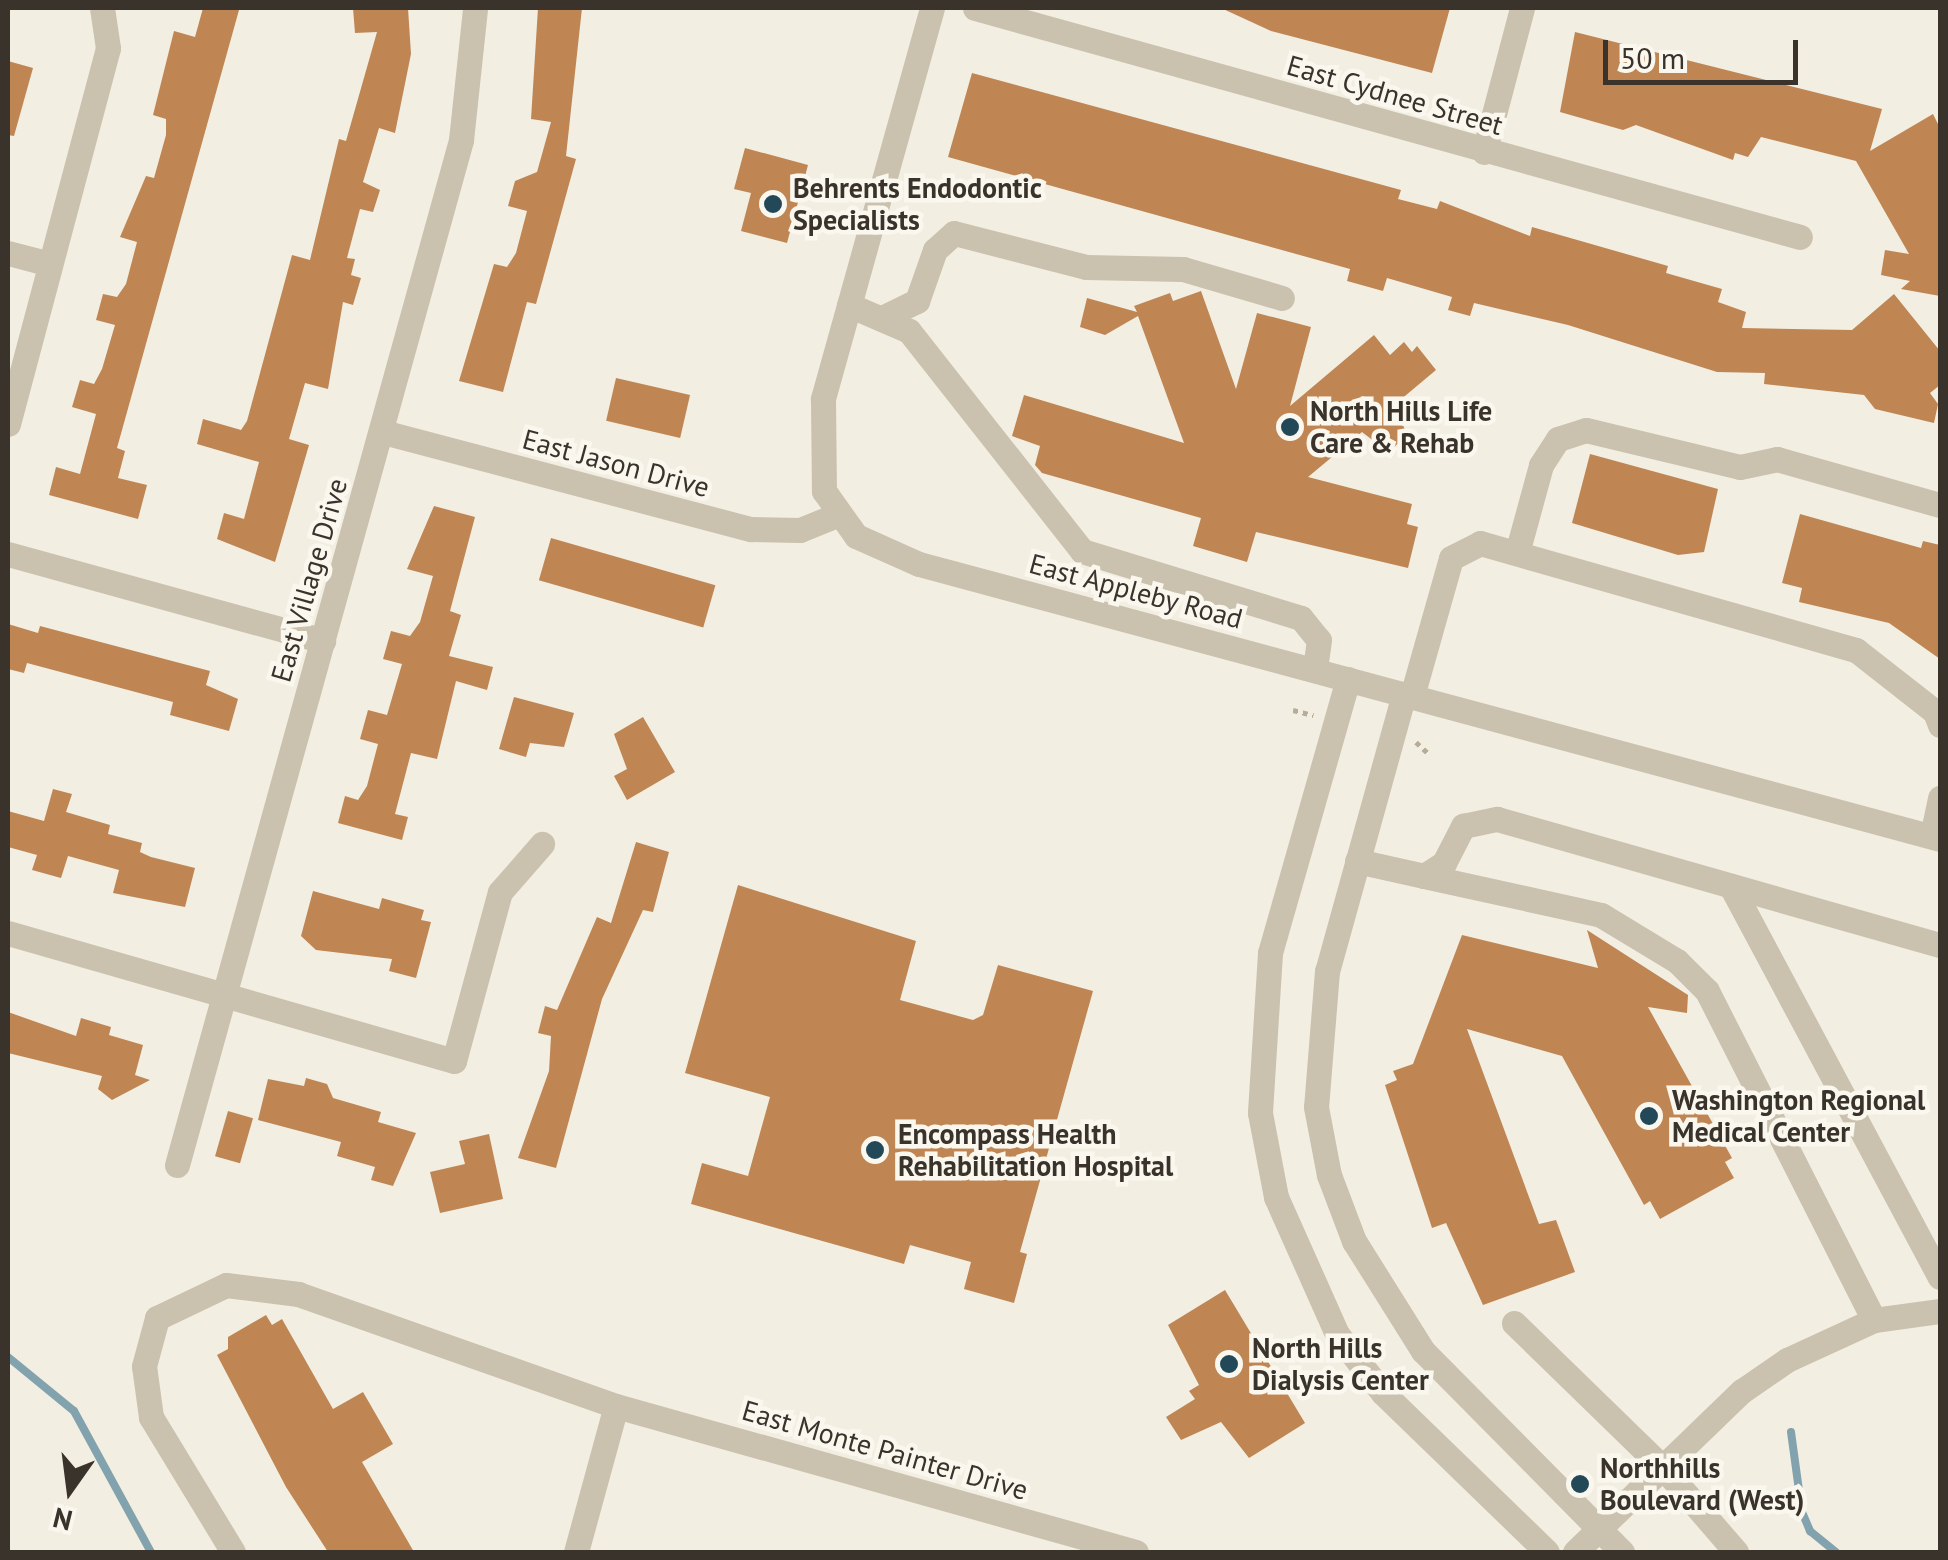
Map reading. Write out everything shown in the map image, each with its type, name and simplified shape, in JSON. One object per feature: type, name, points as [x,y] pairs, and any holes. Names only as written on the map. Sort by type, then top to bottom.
[{"type":"street","points":[[8,424],[108,48],[102,8]]},
{"type":"street","name":"East Village Drive","points":[[177,1164],[382,432],[470,98],[474,8]]},
{"type":"street","points":[[835,516],[819,442],[849,304],[932,8]]},
{"type":"street","name":"East Cydnee Street","points":[[975,8],[1800,237]]},
{"type":"street","points":[[1484,152],[1522,8]]},
{"type":"street","points":[[884,317],[918,301],[935,250],[954,233],[1086,267],[1183,269],[1282,298]]},
{"type":"street","points":[[8,253],[50,264]]},
{"type":"street","points":[[849,304],[884,317],[917,340],[1082,551],[1302,618],[1318,640],[1315,670]]},
{"type":"street","points":[[1517,553],[1541,466],[1558,439],[1586,430],[1740,467],[1777,460],[1940,505]]},
{"type":"street","name":"East Jason Drive","points":[[382,432],[751,529],[800,530],[835,516]]},
{"type":"street","name":"East Appleby Road","points":[[835,516],[856,536],[918,564],[1936,837]]},
{"type":"street","points":[[1622,1552],[1423,1351],[1354,1241],[1329,1175],[1316,1107],[1316,1041],[1357,861],[1451,558],[1480,544],[1856,650],[1935,712],[1940,725]]},
{"type":"street","points":[[8,554],[322,641]]},
{"type":"street","points":[[1348,679],[1270,954],[1260,1113],[1276,1197],[1337,1334],[1383,1394],[1547,1552]]},
{"type":"street","points":[[1936,837],[1940,798]]},
{"type":"street","points":[[1424,876],[1444,863],[1463,826],[1483,818],[1940,944]]},
{"type":"street","points":[[8,933],[454,1061],[500,892],[542,844]]},
{"type":"street","points":[[1357,861],[1601,915],[1677,961],[1707,991],[1874,1320]]},
{"type":"street","points":[[1731,886],[1940,1277]]},
{"type":"street","name":"East Monte Painter Drive","points":[[233,1552],[151,1417],[144,1366],[157,1318],[226,1284],[298,1294],[616,1406],[1136,1552]]},
{"type":"street","points":[[1575,1552],[1667,1472],[1742,1392],[1787,1360],[1874,1320],[1940,1311]]},
{"type":"street","points":[[1514,1322],[1667,1472],[1736,1552]]},
{"type":"street","points":[[576,1552],[616,1406]]},
{"type":"building","points":[[203,8],[239,10],[117,448],[125,451],[118,478],[147,485],[138,519],[49,495],[56,467],[80,474],[96,414],[72,407],[80,380],[94,384],[102,369],[115,325],[96,320],[103,294],[117,297],[126,284],[137,242],[120,237],[146,176],[154,178],[166,135],[166,119],[153,115],[174,31],[195,37]]},
{"type":"building","points":[[353,8],[408,8],[411,54],[395,133],[379,128],[363,182],[380,190],[373,212],[360,209],[347,258],[355,259],[351,275],[361,278],[353,305],[343,302],[328,389],[305,383],[289,439],[309,445],[275,562],[217,539],[224,513],[244,519],[259,462],[197,444],[203,419],[241,430],[247,421],[292,255],[310,260],[339,139],[346,141],[377,32],[355,33]]},
{"type":"building","points":[[538,8],[582,8],[566,156],[576,159],[536,304],[527,302],[503,392],[459,381],[494,264],[507,267],[516,253],[527,211],[508,206],[515,181],[537,172],[551,122],[531,119]]},
{"type":"building","points":[[1221,8],[1450,8],[1432,73],[1271,31]]},
{"type":"building","points":[[1575,32],[1882,109],[1870,151],[1933,114],[1940,128],[1940,296],[1901,289],[1910,281],[1881,275],[1885,250],[1909,254],[1856,161],[1761,137],[1748,157],[1735,153],[1733,160],[1636,125],[1623,130],[1560,112]]},
{"type":"building","points":[[8,61],[33,68],[14,136],[8,135]]},
{"type":"building","points":[[972,73],[1401,190],[1398,199],[1437,209],[1440,201],[1530,236],[1532,227],[1668,266],[1666,273],[1722,289],[1718,302],[1746,312],[1742,328],[1852,330],[1894,294],[1940,351],[1940,385],[1930,393],[1938,404],[1934,423],[1875,409],[1864,395],[1764,384],[1765,373],[1717,372],[1568,325],[1474,303],[1470,316],[1448,310],[1452,297],[1387,278],[1383,291],[1347,281],[1350,269],[948,157]]},
{"type":"building","name":"Behrents Endodontic Specialists","points":[[745,148],[808,165],[787,243],[741,231],[751,193],[734,189]]},
{"type":"building","name":"North Hills Life Care & Rehab","points":[[1201,291],[1236,389],[1257,313],[1311,327],[1290,406],[1374,335],[1390,355],[1404,342],[1412,352],[1417,346],[1436,370],[1393,406],[1408,435],[1388,452],[1362,432],[1308,477],[1412,504],[1407,524],[1418,527],[1408,568],[1256,532],[1247,562],[1193,546],[1201,518],[1042,473],[1035,465],[1040,446],[1012,436],[1024,395],[1184,443],[1138,316],[1105,335],[1080,327],[1087,298],[1137,312],[1134,306],[1170,293],[1173,301]]},
{"type":"building","points":[[616,378],[690,395],[680,438],[606,421]]},
{"type":"building","points":[[1590,454],[1718,489],[1704,552],[1678,555],[1572,523]]},
{"type":"building","points":[[434,506],[475,517],[450,611],[461,615],[449,656],[493,667],[487,690],[456,681],[437,759],[411,753],[395,814],[408,817],[402,840],[338,823],[345,796],[358,800],[367,786],[378,744],[360,739],[368,710],[387,715],[402,664],[383,659],[391,631],[410,636],[420,622],[433,576],[407,569]]},
{"type":"building","points":[[1800,514],[1921,548],[1923,541],[1940,545],[1940,659],[1889,623],[1799,602],[1802,588],[1782,583]]},
{"type":"building","points":[[551,538],[715,585],[703,627],[539,580]]},
{"type":"building","points":[[8,624],[38,633],[40,626],[210,671],[206,685],[238,699],[229,731],[170,715],[173,702],[27,663],[24,673],[8,669]]},
{"type":"building","points":[[514,697],[574,713],[564,747],[530,743],[526,757],[499,749]]},
{"type":"building","points":[[643,717],[675,772],[627,800],[614,776],[627,769],[614,734]]},
{"type":"building","points":[[53,789],[72,794],[66,812],[110,825],[108,834],[142,843],[140,852],[151,857],[195,868],[185,907],[113,893],[119,870],[68,856],[61,878],[32,870],[37,855],[8,847],[8,811],[44,821]]},
{"type":"building","points":[[636,842],[669,852],[653,912],[643,910],[602,999],[556,1168],[518,1158],[549,1071],[551,1036],[538,1033],[545,1006],[557,1010],[597,917],[611,923]]},
{"type":"building","points":[[738,885],[916,941],[900,1000],[973,1020],[983,1015],[998,965],[1093,991],[1020,1252],[1027,1254],[1014,1303],[964,1289],[971,1262],[910,1245],[904,1264],[691,1204],[702,1163],[748,1176],[770,1097],[685,1073]]},
{"type":"building","points":[[313,891],[379,909],[382,898],[424,910],[421,920],[431,922],[416,978],[389,971],[392,959],[316,950],[301,936]]},
{"type":"building","points":[[1587,930],[1688,995],[1687,1013],[1648,1007],[1732,1158],[1725,1162],[1734,1178],[1660,1219],[1650,1201],[1644,1205],[1562,1056],[1467,1029],[1539,1224],[1556,1220],[1575,1272],[1483,1305],[1446,1223],[1432,1228],[1385,1085],[1397,1080],[1393,1071],[1413,1064],[1462,935],[1598,968]]},
{"type":"building","points":[[8,1012],[76,1036],[81,1018],[111,1027],[109,1035],[143,1045],[135,1075],[150,1080],[112,1100],[98,1089],[102,1076],[8,1053]]},
{"type":"building","points":[[306,1078],[327,1084],[333,1098],[381,1112],[378,1122],[416,1133],[393,1186],[371,1180],[375,1167],[337,1156],[341,1142],[258,1120],[268,1079],[304,1086]]},
{"type":"building","points":[[228,1111],[253,1118],[240,1163],[215,1156]]},
{"type":"building","points":[[489,1134],[503,1199],[440,1213],[430,1172],[465,1164],[459,1141]]},
{"type":"building","name":"North Hills Dialysis Center","points":[[1225,1290],[1305,1423],[1249,1458],[1221,1422],[1181,1440],[1166,1417],[1195,1399],[1189,1391],[1199,1385],[1168,1325]]},
{"type":"building","points":[[266,1315],[272,1325],[282,1319],[333,1409],[363,1392],[393,1444],[362,1462],[414,1552],[328,1552],[286,1487],[217,1355],[228,1349],[228,1337]]},
{"type":"waterway","points":[[8,1357],[74,1411],[151,1552]]},
{"type":"waterway","points":[[1791,1432],[1802,1512],[1810,1531],[1836,1552]]},
{"type":"place","name":"Behrents Endodontic Specialists","points":[[773,204]]},
{"type":"place","name":"North Hills Life Care & Rehab","points":[[1290,427]]},
{"type":"place","name":"Washington Regional Medical Center","points":[[1649,1116]]},
{"type":"place","name":"Encompass Health Rehabilitation Hospital","points":[[875,1150]]},
{"type":"place","name":"North Hills Dialysis Center","points":[[1229,1364]]},
{"type":"place","name":"Northhills Boulevard (West)","points":[[1580,1484]]}]
